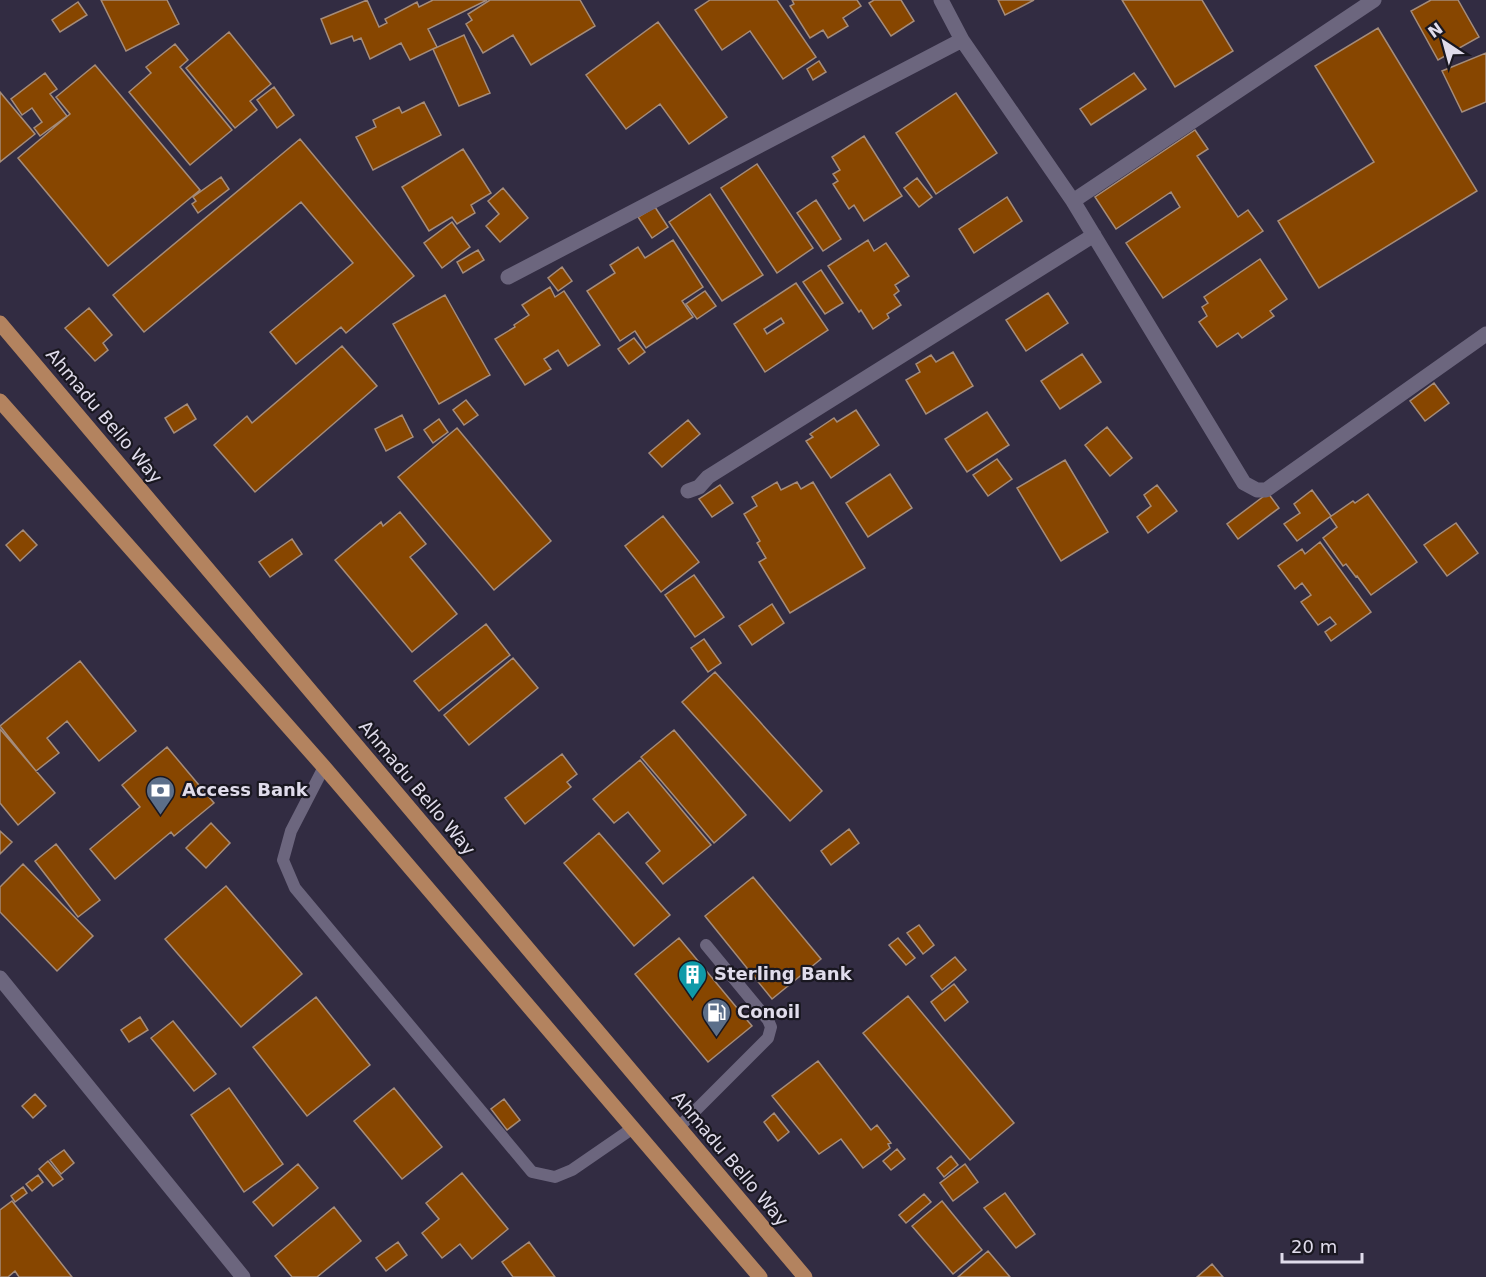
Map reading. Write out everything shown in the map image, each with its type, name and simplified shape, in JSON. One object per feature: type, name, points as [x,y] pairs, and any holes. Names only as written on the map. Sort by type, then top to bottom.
[{"type":"main road","name":"Ahmadu Bello Way","points":[[0,323],[805,1277]]},
{"type":"main road","points":[[0,401],[324,767],[760,1277]]},
{"type":"street","points":[[941,0],[962,40],[1073,201],[1244,483],[1257,490],[1266,490],[1486,334]]},
{"type":"street","points":[[1073,201],[1374,0]]},
{"type":"street","points":[[508,276],[962,40]]},
{"type":"street","points":[[688,491],[699,487],[708,477],[1094,235]]},
{"type":"street","points":[[0,978],[243,1277]]},
{"type":"lane","points":[[324,767],[291,831],[284,860],[295,888],[532,1172],[555,1177],[572,1170],[633,1128]]},
{"type":"lane","points":[[678,1128],[768,1038],[771,1027],[768,1020],[706,945]]},
{"type":"building","points":[[101,0],[167,0],[179,24],[126,51]]},
{"type":"building","points":[[367,0],[379,27],[387,23],[385,19],[417,2],[419,7],[433,0],[487,0],[428,29],[437,47],[410,60],[401,43],[370,59],[361,38],[354,41],[352,36],[331,44],[321,19]]},
{"type":"building","points":[[490,0],[580,0],[595,26],[531,65],[513,35],[483,53],[466,24],[472,20],[468,14]]},
{"type":"building","points":[[710,0],[777,0],[816,57],[783,79],[750,31],[722,50],[695,10]]},
{"type":"building","points":[[792,0],[857,0],[861,6],[843,18],[848,26],[828,38],[823,30],[810,38],[790,6],[794,4]]},
{"type":"building","points":[[874,0],[901,0],[914,21],[891,36],[869,3]]},
{"type":"building","points":[[998,0],[1034,0],[1005,15]]},
{"type":"building","points":[[1122,0],[1202,0],[1233,51],[1175,87]]},
{"type":"building","points":[[1431,0],[1458,0],[1479,37],[1438,60],[1411,11]]},
{"type":"building","points":[[78,2],[87,15],[60,32],[52,20]]},
{"type":"building","points":[[658,22],[727,117],[689,144],[660,104],[626,129],[586,75]]},
{"type":"building","points":[[1378,28],[1477,191],[1319,288],[1278,221],[1374,162],[1315,66]]},
{"type":"building","points":[[229,32],[271,84],[250,101],[257,110],[235,128],[186,68]]},
{"type":"building","points":[[464,35],[490,93],[459,106],[433,49]]},
{"type":"building","points":[[175,44],[188,60],[180,67],[232,130],[190,165],[129,92],[151,73],[146,67]]},
{"type":"building","points":[[1486,53],[1486,102],[1462,112],[1442,71]]},
{"type":"building","points":[[819,61],[826,72],[813,80],[807,69]]},
{"type":"building","points":[[95,65],[200,190],[108,266],[18,158],[70,114],[56,97]]},
{"type":"building","points":[[45,73],[57,89],[50,94],[67,116],[40,136],[34,128],[42,122],[32,108],[22,115],[11,99]]},
{"type":"building","points":[[1134,73],[1146,89],[1091,125],[1080,109]]},
{"type":"building","points":[[274,87],[294,115],[277,128],[257,100]]},
{"type":"building","points":[[0,92],[35,134],[0,162]]},
{"type":"building","points":[[956,93],[997,153],[936,194],[896,133]]},
{"type":"building","points":[[424,102],[441,135],[373,170],[356,137],[376,127],[373,120],[399,107],[402,113]]},
{"type":"building","points":[[1195,130],[1208,149],[1197,156],[1238,217],[1248,210],[1263,231],[1163,298],[1126,243],[1180,207],[1171,192],[1116,229],[1095,197]]},
{"type":"building","points":[[864,136],[902,196],[864,221],[854,205],[849,209],[833,184],[838,181],[833,174],[840,170],[832,157]]},
{"type":"building","points":[[300,139],[414,276],[346,333],[341,327],[296,364],[270,332],[353,263],[301,202],[144,332],[113,295]]},
{"type":"building","points":[[463,149],[491,193],[471,205],[475,213],[457,224],[452,217],[429,231],[402,187]]},
{"type":"building","points":[[757,164],[813,248],[777,273],[721,188]]},
{"type":"building","points":[[221,177],[229,189],[198,213],[192,204],[196,201],[193,197]]},
{"type":"building","points":[[917,178],[932,197],[919,207],[904,188]]},
{"type":"building","points":[[503,188],[528,218],[500,242],[486,226],[499,214],[488,201]]},
{"type":"building","points":[[710,194],[763,275],[722,301],[669,222]]},
{"type":"building","points":[[1007,197],[1022,221],[974,253],[959,229]]},
{"type":"building","points":[[816,200],[841,239],[823,251],[797,213]]},
{"type":"building","points":[[655,207],[668,227],[652,238],[638,217]]},
{"type":"building","points":[[452,222],[470,247],[442,268],[424,243]]},
{"type":"building","points":[[673,240],[703,287],[682,301],[693,317],[646,348],[635,331],[620,341],[587,291],[615,273],[610,265],[638,247],[645,258]]},
{"type":"building","points":[[868,240],[874,251],[886,243],[909,276],[895,285],[899,291],[894,295],[901,305],[887,314],[889,318],[873,329],[828,266]]},
{"type":"building","points":[[478,250],[484,260],[463,273],[457,262]]},
{"type":"building","points":[[1260,259],[1287,299],[1270,311],[1274,316],[1242,338],[1238,333],[1217,347],[1199,322],[1207,316],[1202,307],[1208,303],[1204,297]]},
{"type":"building","points":[[562,267],[572,281],[558,291],[548,278]]},
{"type":"building","points":[[821,270],[843,303],[825,314],[803,282]]},
{"type":"building","points":[[796,283],[828,330],[765,372],[734,324]],"holes":[[[781,318],[784,323],[767,334],[764,329]]]},
{"type":"building","points":[[550,287],[555,297],[564,291],[600,345],[568,366],[558,350],[544,359],[551,369],[525,385],[495,339],[529,315],[522,305]]},
{"type":"building","points":[[705,291],[716,306],[697,319],[686,304]]},
{"type":"building","points":[[1048,293],[1068,323],[1026,351],[1006,320]]},
{"type":"building","points":[[445,295],[490,375],[439,404],[393,324]]},
{"type":"building","points":[[89,308],[112,335],[103,343],[108,350],[95,361],[65,328]]},
{"type":"building","points":[[634,338],[645,352],[629,364],[618,349]]},
{"type":"building","points":[[342,346],[377,386],[255,492],[214,445],[247,416],[252,423]]},
{"type":"building","points":[[953,352],[973,386],[926,414],[906,380],[920,372],[916,364],[931,355],[936,362]]},
{"type":"building","points":[[1082,354],[1101,382],[1060,409],[1041,381]]},
{"type":"building","points":[[1434,383],[1449,403],[1425,421],[1410,401]]},
{"type":"building","points":[[466,400],[478,415],[464,425],[453,410]]},
{"type":"building","points":[[187,404],[196,419],[174,433],[165,418]]},
{"type":"building","points":[[856,410],[879,445],[831,478],[806,441],[813,437],[810,434],[834,418],[837,422]]},
{"type":"building","points":[[987,412],[1009,445],[967,472],[945,439]]},
{"type":"building","points":[[402,415],[413,437],[386,451],[375,429]]},
{"type":"building","points":[[439,419],[448,432],[433,443],[424,430]]},
{"type":"building","points":[[688,420],[700,434],[662,467],[649,453]]},
{"type":"building","points":[[1107,427],[1132,458],[1110,476],[1085,445]]},
{"type":"building","points":[[457,428],[551,541],[494,590],[398,477]]},
{"type":"building","points":[[997,459],[1012,479],[988,496],[973,475]]},
{"type":"building","points":[[1065,460],[1108,532],[1061,561],[1017,488]]},
{"type":"building","points":[[890,474],[912,508],[868,537],[846,503]]},
{"type":"building","points":[[777,482],[781,490],[797,482],[801,489],[813,482],[865,568],[790,613],[759,562],[766,558],[757,543],[760,541],[744,514],[757,506],[752,497]]},
{"type":"building","points":[[720,485],[733,503],[712,517],[699,499]]},
{"type":"building","points":[[1157,485],[1177,511],[1148,533],[1137,517],[1151,506],[1144,495]]},
{"type":"building","points":[[1312,490],[1331,516],[1297,541],[1284,524],[1300,513],[1294,504]]},
{"type":"building","points":[[1268,493],[1279,508],[1238,539],[1227,524]]},
{"type":"building","points":[[1368,494],[1417,562],[1371,595],[1346,564],[1343,566],[1323,538],[1337,527],[1330,517]]},
{"type":"building","points":[[400,512],[426,544],[410,557],[457,614],[412,652],[335,560],[381,522],[383,526]]},
{"type":"building","points":[[663,516],[699,562],[661,592],[625,546]]},
{"type":"building","points":[[1456,523],[1478,553],[1447,576],[1424,545]]},
{"type":"building","points":[[23,530],[37,545],[20,561],[6,545]]},
{"type":"building","points":[[292,539],[302,554],[270,577],[259,562]]},
{"type":"building","points":[[1320,542],[1371,612],[1331,641],[1325,632],[1336,624],[1330,617],[1318,625],[1301,602],[1311,595],[1302,583],[1295,589],[1278,566],[1302,549],[1305,554]]},
{"type":"building","points":[[694,575],[724,617],[695,637],[665,595]]},
{"type":"building","points":[[772,604],[784,623],[752,645],[739,626]]},
{"type":"building","points":[[486,624],[510,655],[439,711],[414,681]]},
{"type":"building","points":[[704,639],[721,663],[708,672],[691,648]]},
{"type":"building","points":[[513,658],[538,688],[469,745],[444,715]]},
{"type":"building","points":[[80,661],[136,731],[99,761],[67,721],[47,738],[59,753],[36,771],[0,726]]},
{"type":"building","points":[[715,672],[822,791],[790,821],[682,702]]},
{"type":"building","points":[[0,729],[55,793],[18,825],[0,803]]},
{"type":"building","points":[[674,730],[746,815],[714,843],[641,757]]},
{"type":"building","points":[[167,747],[214,803],[174,836],[171,832],[115,879],[90,849],[140,807],[122,785]]},
{"type":"building","points":[[562,754],[577,774],[567,782],[571,787],[525,824],[505,798]]},
{"type":"building","points":[[640,760],[711,845],[663,884],[646,863],[660,851],[628,812],[614,823],[593,799]]},
{"type":"building","points":[[211,823],[230,843],[206,868],[186,848]]},
{"type":"building","points":[[849,829],[859,843],[831,865],[821,851]]},
{"type":"building","points":[[0,831],[12,842],[0,854]]},
{"type":"building","points":[[599,833],[670,915],[634,946],[564,863]]},
{"type":"building","points":[[56,844],[100,900],[78,917],[35,861]]},
{"type":"building","points":[[23,864],[93,936],[57,971],[0,912],[0,887]]},
{"type":"building","points":[[753,877],[821,959],[772,999],[705,916]]},
{"type":"building","points":[[226,886],[302,974],[241,1027],[165,939]]},
{"type":"building","points":[[919,925],[934,945],[923,954],[907,933]]},
{"type":"building","name":"Sterling Bank","points":[[679,938],[752,1026],[708,1062],[635,974]]},
{"type":"building","points":[[898,938],[915,958],[906,965],[889,945]]},
{"type":"building","points":[[955,957],[966,970],[942,990],[931,976]]},
{"type":"building","points":[[954,984],[968,1002],[945,1021],[931,1002]]},
{"type":"building","points":[[908,996],[1014,1123],[970,1160],[863,1033]]},
{"type":"building","points":[[316,997],[370,1065],[307,1116],[253,1047]]},
{"type":"building","points":[[140,1017],[148,1030],[129,1042],[121,1030]]},
{"type":"building","points":[[173,1021],[216,1074],[194,1091],[151,1038]]},
{"type":"building","points":[[818,1061],[871,1130],[877,1125],[891,1143],[888,1144],[890,1148],[863,1168],[841,1139],[819,1154],[772,1096]]},
{"type":"building","points":[[229,1088],[283,1164],[244,1192],[191,1115]]},
{"type":"building","points":[[394,1088],[442,1147],[402,1179],[354,1121]]},
{"type":"building","points":[[35,1094],[46,1106],[33,1118],[22,1106]]},
{"type":"building","points":[[504,1099],[520,1120],[507,1130],[491,1109]]},
{"type":"building","points":[[774,1113],[789,1132],[778,1141],[764,1122]]},
{"type":"building","points":[[897,1149],[905,1159],[891,1170],[883,1161]]},
{"type":"building","points":[[64,1150],[74,1163],[61,1174],[50,1160]]},
{"type":"building","points":[[951,1156],[958,1165],[944,1177],[937,1168]]},
{"type":"building","points":[[48,1161],[63,1179],[53,1186],[39,1169]]},
{"type":"building","points":[[298,1164],[318,1188],[273,1226],[253,1202]]},
{"type":"building","points":[[965,1164],[978,1182],[953,1201],[940,1183]]},
{"type":"building","points":[[462,1173],[508,1229],[472,1259],[460,1244],[442,1258],[422,1233],[439,1219],[426,1203]]},
{"type":"building","points":[[38,1175],[43,1182],[32,1191],[26,1184]]},
{"type":"building","points":[[23,1187],[27,1193],[15,1202],[11,1196]]},
{"type":"building","points":[[1005,1193],[1035,1234],[1016,1248],[984,1208]]},
{"type":"building","points":[[924,1194],[931,1202],[906,1223],[899,1215]]},
{"type":"building","points":[[12,1201],[72,1277],[19,1277],[15,1271],[8,1277],[0,1277],[0,1210]]},
{"type":"building","points":[[942,1201],[982,1250],[953,1274],[912,1226]]},
{"type":"building","points":[[334,1207],[361,1241],[317,1277],[292,1277],[275,1256]]},
{"type":"building","points":[[398,1242],[407,1255],[386,1271],[376,1258]]},
{"type":"building","points":[[529,1242],[555,1277],[513,1277],[502,1262]]},
{"type":"building","points":[[988,1251],[1010,1277],[958,1277]]},
{"type":"building","points":[[1212,1264],[1223,1277],[1197,1277]]},
{"type":"place","name":"Access Bank","points":[[161,816]]},
{"type":"place","name":"Sterling Bank","points":[[693,1000]]},
{"type":"place","name":"Conoil","points":[[716,1038]]}]
